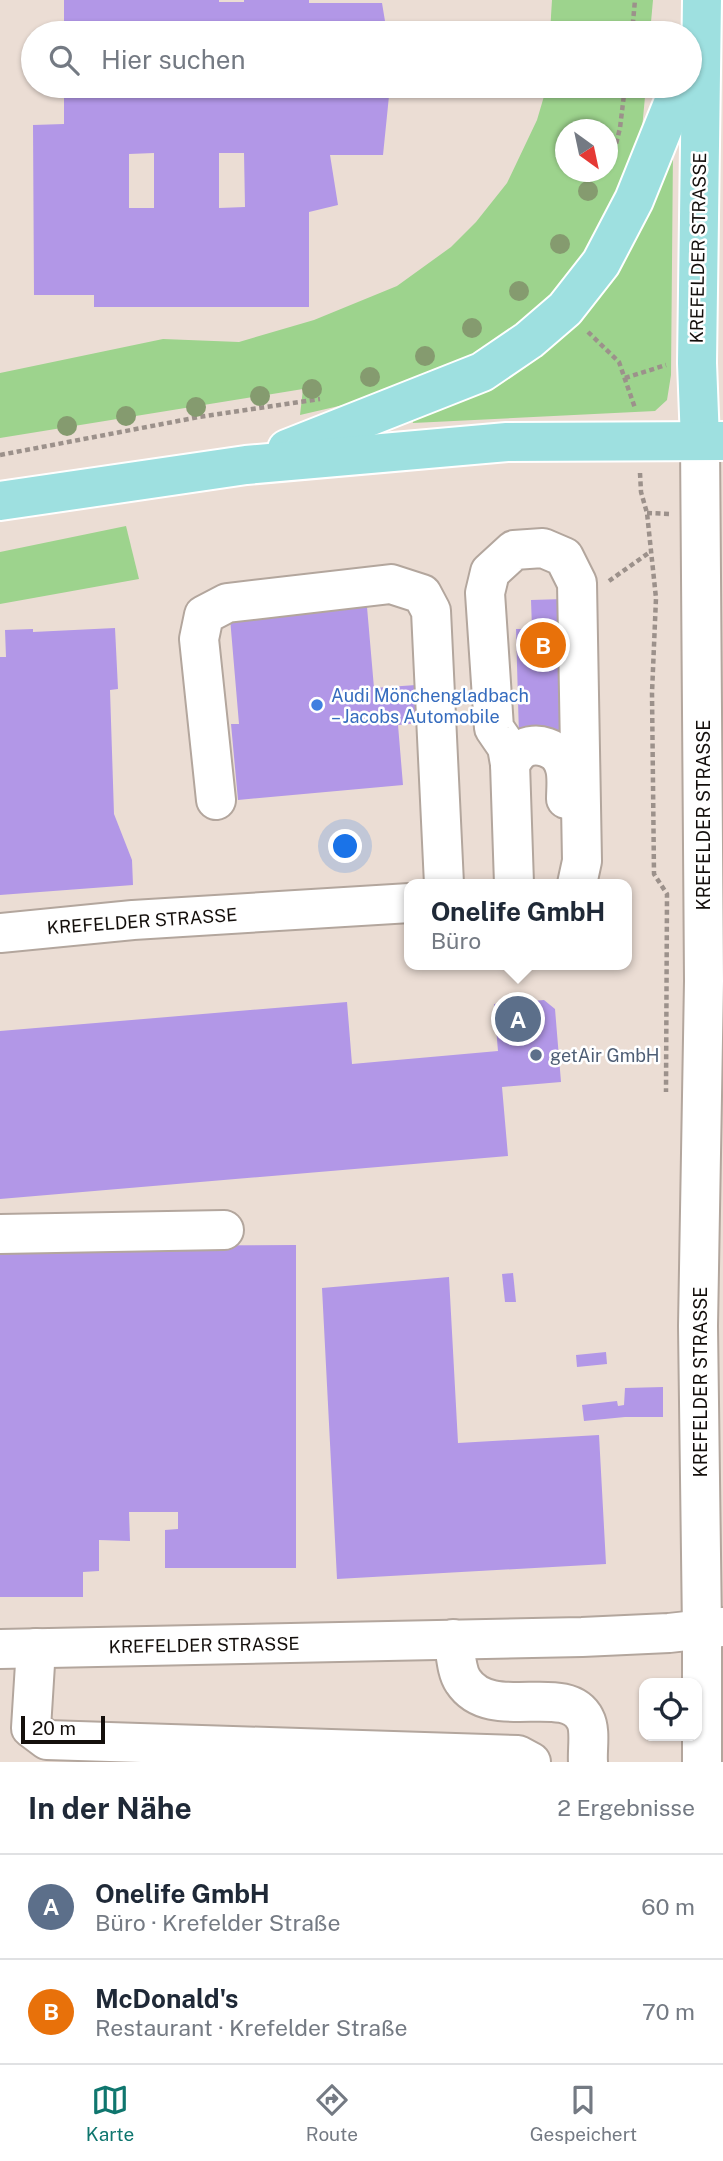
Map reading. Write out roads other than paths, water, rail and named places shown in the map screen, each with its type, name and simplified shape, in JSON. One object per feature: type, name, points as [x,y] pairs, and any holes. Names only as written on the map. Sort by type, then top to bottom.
[{"type":"main road","name":"KREFELDER STRASSE","points":[[699,21],[702,0]]},
{"type":"main road","points":[[246,465],[482,372],[529,340],[565,309],[601,263],[634,200],[675,98]]},
{"type":"main road","name":"KREFELDER STRASSE","points":[[695,98],[697,363],[712,441]]},
{"type":"main road","points":[[0,501],[246,465],[507,442],[712,441]]},
{"type":"street","name":"KREFELDER STRASSE","points":[[702,1762],[713,1628],[698,1326],[712,441]]},
{"type":"street","points":[[514,879],[510,764],[507,747],[494,727],[485,593],[490,572],[514,551],[543,548],[564,557],[577,583],[582,861],[578,879]]},
{"type":"street","points":[[216,800],[199,639],[204,615],[227,603],[391,584],[422,594],[431,611],[444,879]]},
{"type":"street","points":[[510,764],[524,748],[538,746],[551,749],[560,757],[565,766],[569,862],[575,879]]},
{"type":"street","name":"KREFELDER STRASSE","points":[[0,933],[133,920],[404,903]]},
{"type":"street","points":[[0,1234],[224,1230]]},
{"type":"street","name":"KREFELDER STRASSE","points":[[18,1649],[582,1637],[713,1628]]},
{"type":"street","points":[[453,1639],[462,1680],[476,1696],[498,1703],[558,1703],[578,1709],[587,1721],[587,1762]]},
{"type":"street","points":[[18,1649],[31,1728],[47,1740],[517,1755],[531,1762]]},
{"type":"place","name":"McDonald's","points":[[543,645]]},
{"type":"place","name":"Audi Mönchengladbach – Jacobs Automobile","points":[[317,705]]},
{"type":"place","name":"Onelife GmbH","points":[[518,1019]]},
{"type":"place","name":"getAir GmbH","points":[[536,1055]]}]
